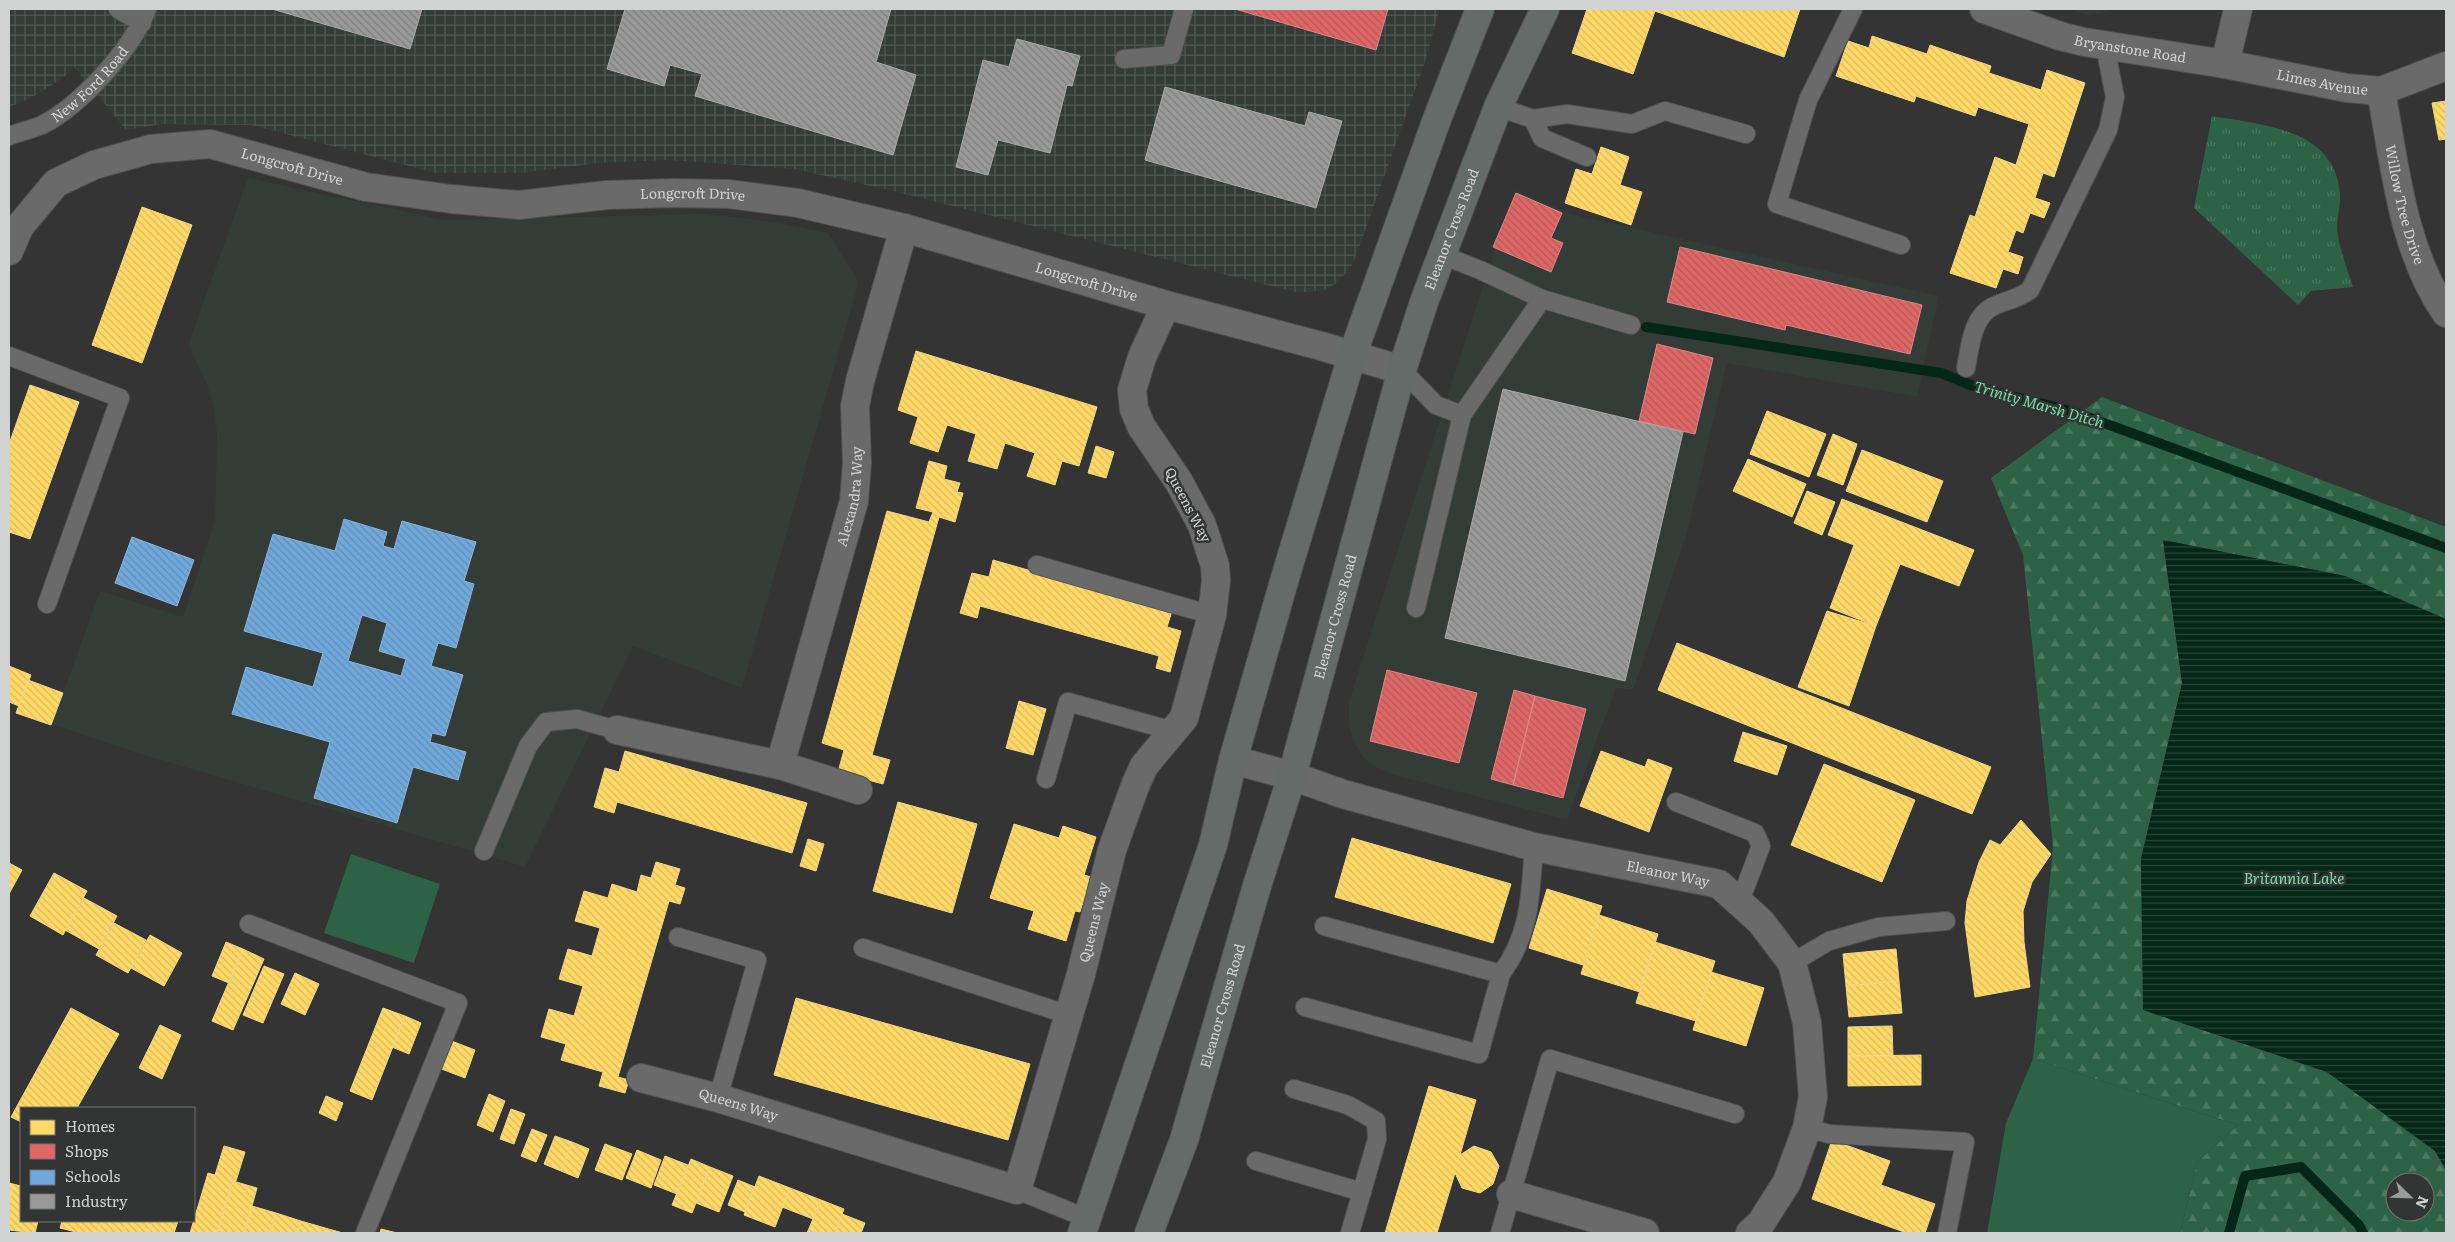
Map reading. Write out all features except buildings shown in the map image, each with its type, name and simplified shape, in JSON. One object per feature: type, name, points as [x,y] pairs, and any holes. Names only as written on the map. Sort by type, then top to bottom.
[{"type":"main road","points":[[1084,1226],[1213,845],[1233,760],[1285,578],[1352,356],[1437,119],[1480,9]]},
{"type":"main road","name":"Eleanor Cross Road","points":[[1149,1233],[1184,1140],[1256,889],[1292,776],[1402,370],[1442,255],[1498,107],[1545,9]]},
{"type":"street","name":"Bryanstone Road","points":[[1984,9],[2060,36],[2105,46],[2225,64]]},
{"type":"street","points":[[2225,64],[2238,9]]},
{"type":"street","name":"Limes Avenue","points":[[2225,64],[2347,88],[2381,91],[2446,66]]},
{"type":"street","name":"Willow Tree Drive","points":[[2381,91],[2401,199],[2414,248],[2434,293],[2446,313]]},
{"type":"street","name":"Longcroft Drive","points":[[9,251],[20,226],[56,183],[94,166],[151,149],[210,144],[366,187],[451,200],[519,205],[607,195],[729,194],[798,203],[904,228],[1166,305],[1402,370]]},
{"type":"street","name":"Alexandra Way","points":[[780,764],[854,501],[857,462],[855,406],[860,381],[904,228]]},
{"type":"street","name":"Queens Way","points":[[641,1078],[718,1098],[1017,1190],[1069,1015],[1112,850],[1144,766],[1184,718],[1212,615],[1216,581],[1215,566],[1202,526],[1178,482],[1141,426],[1134,409],[1132,390],[1142,358],[1166,305]]},
{"type":"street","points":[[617,730],[780,764],[858,790]]},
{"type":"street","name":"Eleanor Way","points":[[1233,760],[1292,776],[1342,794],[1534,847],[1719,884],[1761,922],[1792,963],[1807,1023],[1813,1097],[1806,1128],[1787,1182],[1761,1223],[1750,1233]]},
{"type":"street","points":[[1511,1194],[1645,1233]]},
{"type":"lane","points":[[118,9],[145,16]]},
{"type":"lane","points":[[1124,59],[1170,55],[1184,9]]},
{"type":"lane","points":[[1853,9],[1808,100],[1776,204],[1901,245]]},
{"type":"lane","name":"New Ford Road","points":[[9,136],[43,124],[80,96],[121,56],[145,16]]},
{"type":"lane","points":[[1966,368],[1972,334],[1983,313],[1994,306],[2018,298],[2030,290],[2097,156],[2110,122],[2115,96],[2105,46]]},
{"type":"lane","points":[[1498,107],[1533,119],[1567,114],[1632,124],[1665,111],[1746,134]]},
{"type":"lane","points":[[1533,119],[1542,138],[1587,156]]},
{"type":"lane","points":[[1442,255],[1480,270],[1542,299],[1630,325]]},
{"type":"lane","points":[[1416,608],[1462,415],[1542,299]]},
{"type":"lane","points":[[9,356],[120,398],[47,604]]},
{"type":"lane","points":[[1402,370],[1436,404],[1462,415]]},
{"type":"lane","points":[[1037,565],[1212,615]]},
{"type":"lane","points":[[1046,779],[1068,702],[1173,731]]},
{"type":"lane","points":[[484,850],[528,746],[546,722],[577,718],[617,730]]},
{"type":"lane","points":[[1676,802],[1755,833],[1761,846],[1739,904]]},
{"type":"lane","points":[[1305,1007],[1480,1054],[1501,974],[1516,953],[1530,906],[1534,847]]},
{"type":"lane","points":[[1792,963],[1829,941],[1879,927],[1946,921]]},
{"type":"lane","points":[[249,924],[458,1003],[365,1233]]},
{"type":"lane","points":[[1324,926],[1501,974]]},
{"type":"lane","points":[[678,937],[757,960],[718,1098]]},
{"type":"lane","points":[[863,948],[1069,1015]]},
{"type":"lane","points":[[1500,1233],[1550,1059],[1735,1114]]},
{"type":"lane","points":[[1294,1088],[1348,1105],[1376,1121],[1377,1139],[1350,1233]]},
{"type":"lane","points":[[1806,1128],[1829,1134],[1965,1142],[1947,1233]]},
{"type":"lane","points":[[1256,1161],[1362,1192]]},
{"type":"lane","points":[[1017,1190],[1084,1226]]},
{"type":"shaded area","points":[[9,9],[1440,9],[1424,65],[1355,259],[1348,271],[1335,284],[1325,290],[1295,292],[889,190],[794,169],[667,160],[599,163],[521,173],[436,173],[251,125],[162,124],[126,130],[74,67],[63,78],[31,98],[9,107]]},
{"type":"shaded area","points":[[2071,9],[2114,9],[2090,16]]},
{"type":"shaded area","points":[[248,178],[445,220],[705,214],[774,222],[828,233],[859,282],[742,688],[633,646],[525,867],[134,752],[52,724],[100,591],[183,617],[215,520],[217,434],[213,405],[206,382],[188,345]]},
{"type":"shaded area","points":[[1514,190],[1574,215],[1939,296],[1917,397],[1727,363],[1686,537],[1633,690],[1616,688],[1567,820],[1391,774],[1373,766],[1363,757],[1353,740],[1349,723],[1349,701]]},
{"type":"green space","points":[[2212,116],[2273,127],[2293,134],[2310,143],[2325,155],[2335,172],[2340,194],[2337,231],[2353,287],[2311,291],[2298,305],[2194,208]]},
{"type":"green space","points":[[2102,397],[2446,527],[2446,619],[2345,576],[2163,540],[2182,683],[2141,859],[2144,1010],[2327,1072],[2435,1151],[2446,1170],[2446,1233],[2180,1233],[2197,1162],[2238,1125],[2033,1059],[2053,847],[2023,555],[1991,478]]},
{"type":"green space","points":[[351,854],[440,884],[414,963],[324,933]]},
{"type":"green space","points":[[2033,1059],[2238,1125],[2197,1162],[2180,1233],[1987,1233],[2006,1123]]},
{"type":"water","name":"Britannia Lake","points":[[2163,540],[2345,576],[2446,619],[2446,1170],[2435,1151],[2327,1072],[2143,1010],[2141,859],[2182,683]]},
{"type":"waterway","name":"Trinity Marsh Ditch","points":[[1646,327],[1941,373],[1973,386],[2071,411],[2446,548]]},
{"type":"waterway","points":[[2229,1233],[2245,1176],[2301,1167],[2359,1225],[2363,1233]]}]
